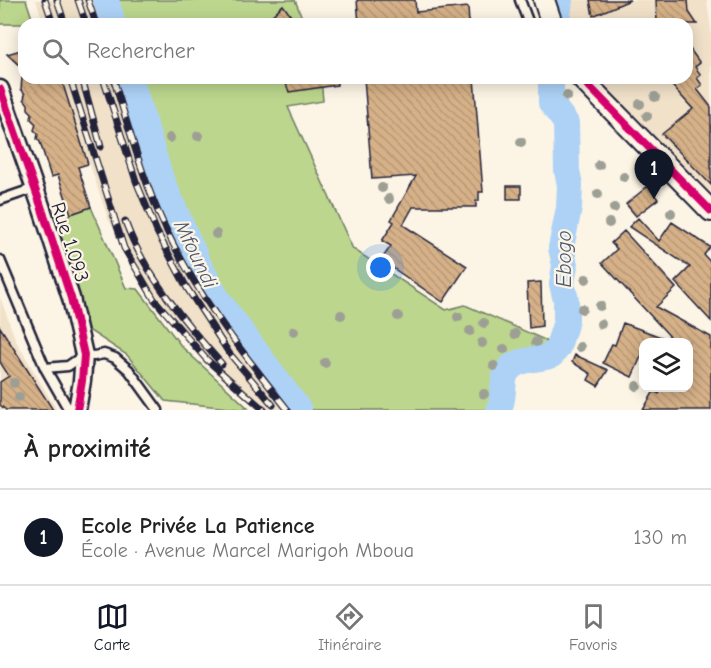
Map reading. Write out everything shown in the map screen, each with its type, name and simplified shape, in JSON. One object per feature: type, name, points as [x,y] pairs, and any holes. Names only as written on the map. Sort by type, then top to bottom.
[{"type":"street","points":[[544,0],[550,18]]},
{"type":"street","points":[[587,84],[711,211]]},
{"type":"street","name":"Rue 1.093","points":[[0,89],[71,298],[84,355],[77,410]]},
{"type":"lane","points":[[520,0],[527,18]]},
{"type":"lane","points":[[0,200],[35,188]]},
{"type":"lane","points":[[0,260],[45,369],[69,410]]},
{"type":"lane","points":[[45,369],[68,366],[84,355],[104,354],[115,358],[129,370],[158,410]]},
{"type":"shaded area","points":[[36,0],[106,0],[111,18],[42,18]]},
{"type":"shaded area","points":[[549,0],[707,0],[711,29],[711,195],[703,191],[597,84],[693,84],[693,18],[554,18]]},
{"type":"shaded area","points":[[63,84],[132,84],[161,179],[199,265],[218,300],[240,329],[292,410],[265,410],[251,394],[206,359],[154,299],[108,219]]},
{"type":"shaded area","points":[[0,297],[16,341],[57,410],[0,410]]},
{"type":"green space","points":[[0,0],[26,0],[32,18],[18,18],[18,24],[0,24]]},
{"type":"green space","points":[[106,0],[295,0],[302,18],[111,18]]},
{"type":"green space","points":[[132,84],[322,84],[323,101],[288,107],[353,249],[446,310],[465,305],[545,340],[549,351],[520,358],[503,371],[499,381],[496,410],[299,410],[237,328],[203,273],[167,192]]},
{"type":"green space","points":[[91,207],[126,288],[138,289],[182,347],[248,408],[238,409],[165,401],[127,355],[87,329],[52,229],[71,214]]},
{"type":"building","points":[[357,0],[415,0],[416,12],[468,7],[469,18],[358,18]]},
{"type":"building","points":[[590,0],[630,0],[593,16]]},
{"type":"building","points":[[656,0],[688,0],[689,12],[693,18],[657,18]]},
{"type":"building","points":[[283,5],[291,16],[288,18],[269,18]]},
{"type":"building","points":[[18,51],[18,64],[7,54]]},
{"type":"building","points":[[693,53],[700,63],[695,67],[701,75],[697,78],[702,85],[697,89],[711,107],[711,185],[662,134],[693,109],[670,84],[693,84]]},
{"type":"building","points":[[21,84],[63,84],[88,164],[78,167],[91,207],[71,214],[58,175],[51,177],[37,139],[38,134],[34,130],[36,124],[31,119],[32,113],[28,109],[28,104],[24,99],[25,94],[21,89]]},
{"type":"building","points":[[286,84],[337,84],[337,85],[289,92]]},
{"type":"building","points":[[364,84],[474,84],[483,192],[479,192],[476,207],[413,207],[403,225],[467,266],[443,302],[381,260],[391,246],[382,241],[394,222],[391,220],[416,176],[372,179]]},
{"type":"building","points":[[507,186],[521,186],[521,199],[507,199]]},
{"type":"building","points":[[648,186],[658,199],[636,216],[626,204]]},
{"type":"building","points":[[638,218],[659,241],[672,222],[710,247],[704,255],[711,263],[711,321],[675,282],[690,267],[629,227]]},
{"type":"building","points":[[624,231],[676,288],[656,307],[711,337],[711,410],[643,410],[653,392],[659,394],[660,392],[693,392],[693,338],[671,338],[602,263],[617,249],[611,243]]},
{"type":"building","points":[[541,282],[542,326],[529,328],[527,283]]},
{"type":"building","points":[[623,323],[664,338],[639,338],[639,361],[632,377],[603,363],[612,344],[615,345]]},
{"type":"building","points":[[0,327],[53,410],[6,410],[0,405],[0,382],[9,376],[0,362]]},
{"type":"building","points":[[575,355],[608,370],[598,386],[588,380],[591,374],[572,362]]},
{"type":"waterway","name":"Mfoundi","points":[[106,0],[111,18]]},
{"type":"waterway","name":"Ebogo","points":[[558,18],[560,0]]},
{"type":"waterway","name":"Mfoundi","points":[[132,84],[161,179],[199,265],[218,300],[299,410]]},
{"type":"waterway","name":"Ebogo","points":[[499,410],[508,370],[519,363],[552,355],[558,347],[566,321],[566,300],[562,284],[565,265],[561,248],[569,208],[570,185],[567,171],[566,123],[551,103],[551,84]]},
{"type":"railway","points":[[45,0],[51,18]]},
{"type":"railway","points":[[57,0],[63,18]]},
{"type":"railway","points":[[78,0],[84,18]]},
{"type":"railway","points":[[88,0],[94,18]]},
{"type":"railway","points":[[72,84],[124,248],[154,299],[206,359],[264,410]]},
{"type":"railway","points":[[84,84],[101,147]]},
{"type":"railway","points":[[105,84],[136,181],[157,232],[187,288],[229,353],[273,405]]},
{"type":"railway","points":[[115,84],[149,189],[176,250],[220,321],[288,410]]},
{"type":"railway","points":[[125,221],[142,259],[154,278],[194,333],[222,364]]},
{"type":"cycle path","points":[[587,84],[711,211]]},
{"type":"cycle path","points":[[0,89],[71,298],[84,355],[77,410]]},
{"type":"place","name":"Ecole Privée La Patience","points":[[654,199]]}]
